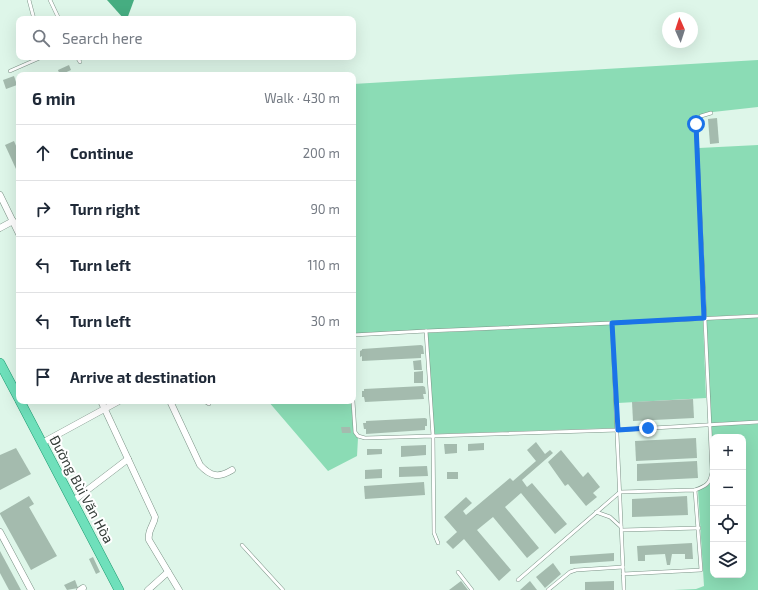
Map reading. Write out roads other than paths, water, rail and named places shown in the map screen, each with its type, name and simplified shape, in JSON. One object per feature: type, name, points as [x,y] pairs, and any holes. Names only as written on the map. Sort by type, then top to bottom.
[{"type":"main road","name":"Đường Bùi Văn Hòa","points":[[0,363],[16,394]]},
{"type":"main road","name":"Đường Bùi Văn Hòa","points":[[21,404],[73,501],[117,589]]},
{"type":"street","points":[[0,195],[16,228]]},
{"type":"street","points":[[0,228],[13,221]]},
{"type":"street","points":[[102,404],[155,517],[154,524],[149,530],[149,540],[179,590]]},
{"type":"street","points":[[42,443],[114,404]]},
{"type":"street","points":[[171,404],[200,465],[206,472],[212,476],[222,476],[232,470]]},
{"type":"street","points":[[73,501],[128,459]]},
{"type":"street","points":[[0,532],[31,590]]},
{"type":"street","points":[[148,590],[168,572]]},
{"type":"lane","points":[[29,0],[33,16]]},
{"type":"lane","points":[[50,0],[58,16]]},
{"type":"lane","points":[[10,71],[35,60]]},
{"type":"lane","points":[[518,580],[620,492],[695,490],[706,487],[711,479],[696,124],[701,116],[711,113]]},
{"type":"lane","points":[[356,335],[758,316]]},
{"type":"lane","points":[[612,323],[624,590]]},
{"type":"lane","points":[[426,331],[433,436],[434,533],[438,543]]},
{"type":"lane","points":[[352,404],[355,432],[358,436],[365,438],[618,430],[758,422]]},
{"type":"lane","points":[[623,574],[700,570],[699,528],[695,490]]},
{"type":"lane","points":[[596,512],[610,517],[622,529],[699,528]]},
{"type":"lane","points":[[242,545],[283,590]]},
{"type":"lane","points":[[548,590],[570,572],[576,570],[623,567]]},
{"type":"lane","points":[[458,572],[472,590]]}]
